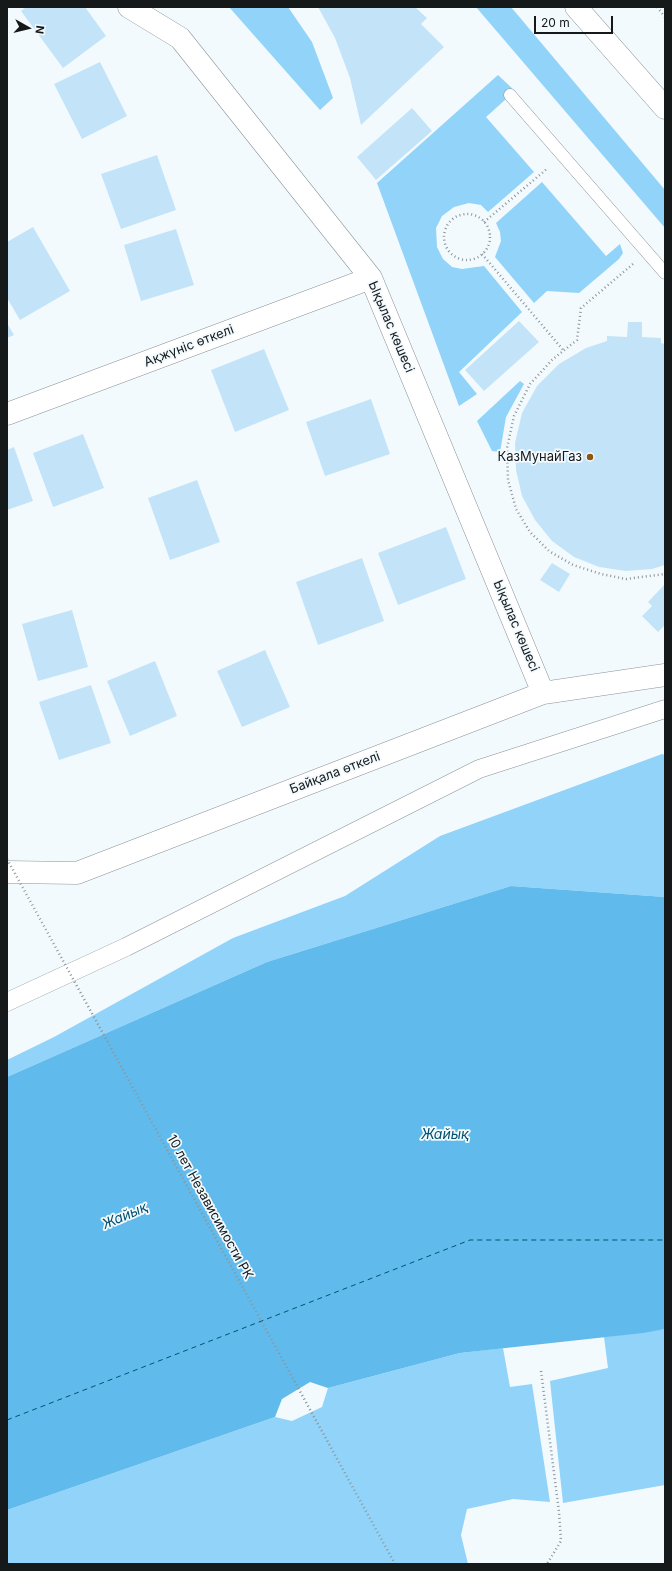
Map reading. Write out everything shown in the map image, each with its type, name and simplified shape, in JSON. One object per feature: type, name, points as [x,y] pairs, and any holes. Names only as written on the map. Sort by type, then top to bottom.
[{"type":"street","name":"Ықылас көшесі","points":[[129,7],[180,38],[371,278],[543,693]]},
{"type":"street","points":[[576,7],[665,108]]},
{"type":"street","name":"Ақжүніс өткелі","points":[[7,414],[371,278]]},
{"type":"street","name":"Байқала өткелі","points":[[7,872],[77,873],[543,693],[665,675]]},
{"type":"street","points":[[7,1002],[168,927],[480,769],[665,709]]},
{"type":"lane","points":[[510,95],[665,273]]},
{"type":"path","points":[[656,7],[665,17]]},
{"type":"path","points":[[484,222],[562,156]]},
{"type":"path","points":[[461,215],[475,216],[484,222],[489,231],[489,246],[482,254],[471,261],[455,258],[445,246],[443,238],[449,223],[461,215]]},
{"type":"path","points":[[647,252],[581,308],[577,340],[552,360],[530,384],[514,416],[506,448],[508,480],[516,509],[535,537],[549,551],[574,565],[601,574],[626,579],[665,574]]},
{"type":"path","points":[[482,254],[564,351]]},
{"type":"path","name":"10 лет Независимости РК","points":[[7,859],[395,1564]]},
{"type":"path","points":[[541,1371],[559,1512],[561,1541],[547,1564]]},
{"type":"shaded area","points":[[229,7],[288,7],[312,42],[333,98],[320,110]]},
{"type":"shaded area","points":[[476,7],[511,7],[665,190],[665,228]]},
{"type":"shaded area","points":[[498,75],[515,91],[486,117],[534,172],[488,212],[481,205],[469,203],[454,207],[442,216],[436,228],[437,247],[443,259],[452,267],[462,269],[484,266],[522,312],[459,372],[477,394],[459,406],[377,183]]},
{"type":"shaded area","points":[[542,182],[606,256],[620,244],[623,253],[619,259],[579,293],[547,291],[534,303],[495,257],[501,241],[500,232],[496,223]]},
{"type":"shaded area","points":[[520,381],[524,384],[506,417],[500,452],[492,451],[477,421]]},
{"type":"shaded area","points":[[662,754],[665,755],[665,897],[511,886],[267,962],[7,1077],[7,1060],[54,1037],[233,938],[345,896],[440,836]]},
{"type":"shaded area","points":[[665,1329],[665,1485],[563,1503],[550,1381],[608,1368],[604,1337]]},
{"type":"shaded area","points":[[503,1348],[510,1387],[532,1384],[550,1502],[513,1499],[467,1509],[461,1535],[468,1564],[7,1564],[7,1510],[275,1417],[292,1421],[322,1407],[328,1388],[460,1353]]},
{"type":"water","name":"Жайық","points":[[511,886],[665,897],[665,1329],[643,1333],[460,1353],[328,1388],[310,1382],[282,1399],[275,1417],[7,1510],[7,1077],[267,962]]},
{"type":"building","points":[[26,7],[85,7],[106,36],[63,68],[21,11]]},
{"type":"building","points":[[318,7],[415,7],[427,18],[421,24],[444,47],[361,125],[350,78],[335,38]]},
{"type":"building","points":[[100,62],[127,116],[82,139],[54,84]]},
{"type":"building","points":[[412,108],[432,131],[376,180],[357,157]]},
{"type":"building","points":[[157,155],[176,210],[121,229],[101,174]]},
{"type":"building","points":[[33,227],[70,291],[20,320],[7,298],[7,242]]},
{"type":"building","points":[[176,229],[194,285],[141,301],[124,245]]},
{"type":"building","points":[[519,321],[539,342],[484,391],[465,370]]},
{"type":"building","name":"КазМунайГаз","points":[[628,322],[642,322],[642,337],[661,338],[661,343],[665,344],[665,565],[652,569],[626,571],[599,567],[574,557],[552,541],[535,520],[522,496],[516,470],[515,443],[522,413],[537,386],[559,364],[586,348],[607,341],[607,336],[627,337]]},
{"type":"building","points":[[7,323],[14,335],[7,338]]},
{"type":"building","points":[[264,349],[289,410],[235,432],[211,370]]},
{"type":"building","points":[[371,399],[390,454],[325,476],[306,422]]},
{"type":"building","points":[[83,434],[104,488],[53,507],[33,453]]},
{"type":"building","points":[[14,447],[33,501],[7,510],[7,450]]},
{"type":"building","points":[[197,480],[220,542],[170,560],[148,498]]},
{"type":"building","points":[[446,527],[466,579],[398,605],[378,553]]},
{"type":"building","points":[[362,558],[384,621],[318,645],[296,582]]},
{"type":"building","points":[[552,563],[570,574],[559,592],[540,580]]},
{"type":"building","points":[[665,584],[665,625],[658,632],[642,616],[652,606],[648,602]]},
{"type":"building","points":[[72,610],[88,667],[38,681],[22,624]]},
{"type":"building","points":[[265,650],[290,707],[242,727],[217,671]]},
{"type":"building","points":[[155,661],[177,716],[130,736],[107,681]]},
{"type":"building","points":[[91,685],[111,743],[59,760],[39,702]]},
{"type":"ferry route","points":[[7,1420],[470,1240],[665,1240]]},
{"type":"place","name":"КазМунайГаз","points":[[590,457]]}]
